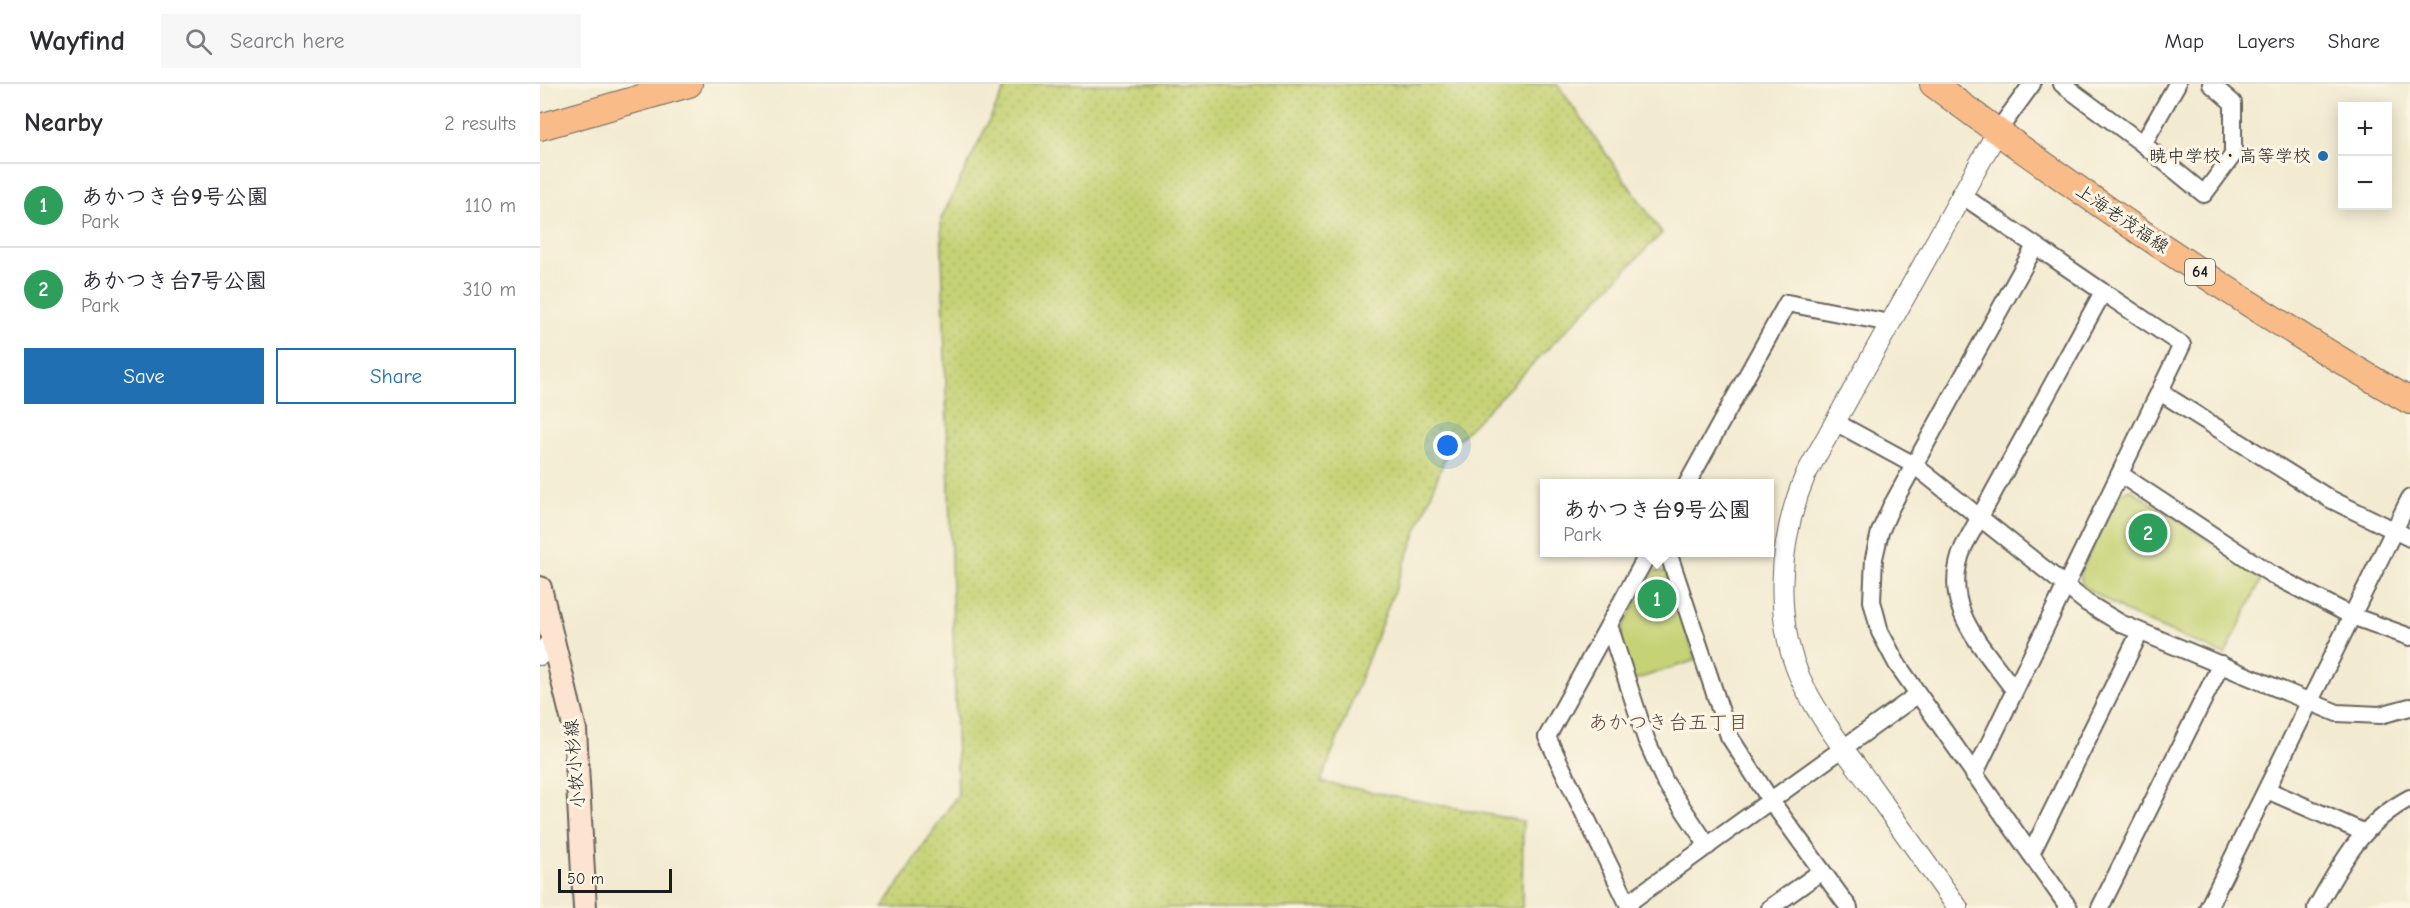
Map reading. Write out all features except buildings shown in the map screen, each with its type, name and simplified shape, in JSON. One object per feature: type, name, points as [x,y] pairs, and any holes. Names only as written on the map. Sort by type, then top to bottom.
[{"type":"main road","points":[[540,127],[689,84]]},
{"type":"main road","name":"上海老茂福線","points":[[1933,84],[2114,215],[2223,288],[2410,401]]},
{"type":"main road","name":"小牧小杉線","points":[[540,588],[547,647],[576,730],[585,908]]},
{"type":"street","points":[[1958,908],[1844,749],[1798,672],[1787,631],[1783,578],[1787,537],[1797,495],[1960,194],[1997,132],[2032,84]]},
{"type":"street","points":[[2062,84],[2143,144],[2204,194],[2233,155],[2233,104],[2211,84]]},
{"type":"street","points":[[2143,144],[2177,84]]},
{"type":"street","points":[[1960,194],[2182,345],[1974,775]]},
{"type":"street","points":[[2035,246],[1891,507],[1877,542],[1872,573],[1872,601],[1880,632],[1917,694],[2069,908]]},
{"type":"street","points":[[2014,690],[1968,626],[1955,592],[1958,561],[1979,518],[2103,292]]},
{"type":"street","points":[[1689,479],[1787,303],[1890,323]]},
{"type":"street","points":[[2160,392],[2330,499],[2410,538]]},
{"type":"street","points":[[1835,422],[1914,465],[2087,603],[2140,632],[2310,703],[2348,715],[2380,715],[2410,706]]},
{"type":"street","points":[[2120,474],[2271,574],[2352,616],[2410,637]]},
{"type":"street","points":[[2208,908],[2410,498]]},
{"type":"street","points":[[1646,557],[1548,737],[1629,905],[1917,694]]},
{"type":"street","points":[[1670,557],[1722,721],[1738,752],[1771,801],[1849,908]]},
{"type":"street","points":[[1609,625],[1646,740],[1665,782],[1708,846]]},
{"type":"street","points":[[2031,854],[2140,632]]},
{"type":"street","points":[[2100,908],[2221,664]]},
{"type":"street","points":[[2267,790],[2363,832]]},
{"type":"street","points":[[2316,908],[2346,855],[2363,832],[2398,804],[2410,798]]},
{"type":"street","points":[[1770,908],[1822,871]]},
{"type":"green space","points":[[1007,84],[1557,84],[1662,233],[1448,450],[1321,782],[1523,821],[1522,908],[883,908],[958,794],[941,219]]},
{"type":"green space","points":[[2130,489],[2263,576],[2225,655],[2133,616],[2082,586],[2080,573],[2118,494]]},
{"type":"green space","points":[[1654,571],[1666,572],[1696,660],[1634,680],[1621,642],[1623,626]]},
{"type":"place","name":"暁中学校・高等学校","points":[[2323,156]]},
{"type":"place","name":"あかつき台7号公園","points":[[2148,533]]},
{"type":"place","name":"あかつき台9号公園","points":[[1657,599]]},
{"type":"district","name":"あかつき台五丁目","points":[[1668,722]]}]
